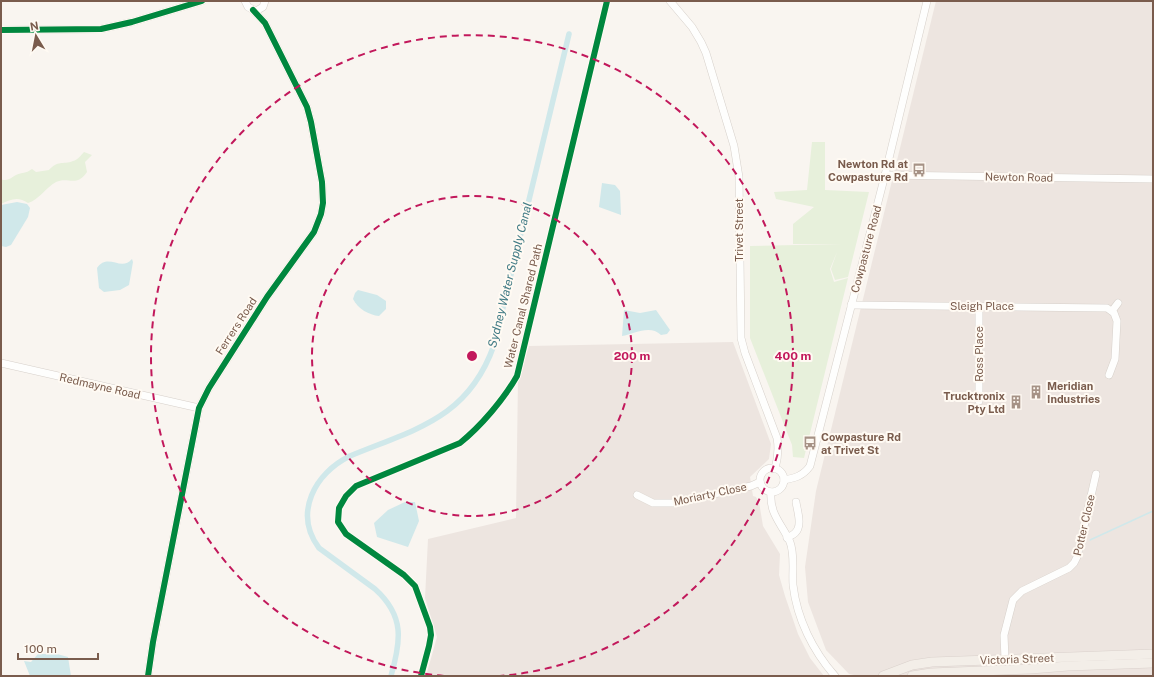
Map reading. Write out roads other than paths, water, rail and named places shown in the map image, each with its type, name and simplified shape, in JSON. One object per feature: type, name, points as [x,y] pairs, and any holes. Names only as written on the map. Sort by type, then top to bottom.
[{"type":"main road","name":"Victoria Street","points":[[883,676],[902,668],[922,663],[1153,654]]},
{"type":"main road","name":"Victoria Street","points":[[912,676],[931,673],[1153,663]]},
{"type":"street","points":[[1,30],[101,29],[132,22],[202,1]]},
{"type":"street","name":"Ferrers Road","points":[[148,676],[153,642],[199,408],[209,388],[267,297],[314,232],[321,214],[323,194],[322,182],[309,114],[304,99],[265,23],[253,10],[248,7],[245,1]]},
{"type":"street","name":"Trivet Street","points":[[670,1],[688,23],[703,48],[735,150],[739,177],[741,338],[745,353],[777,438],[779,447],[778,460],[775,469]]},
{"type":"street","name":"Cowpasture Road","points":[[784,480],[802,475],[810,466],[885,175],[927,1]]},
{"type":"street","points":[[253,10],[259,10],[264,4]]},
{"type":"street","name":"Ferrers Road","points":[[264,4],[265,23]]},
{"type":"street","name":"Newton Road","points":[[885,175],[1153,179]]},
{"type":"street","points":[[1109,375],[1115,362],[1116,353],[1117,321],[1112,311],[1118,303]]},
{"type":"street","name":"Sleigh Place","points":[[851,305],[1100,307],[1107,308],[1112,311]]},
{"type":"street","name":"Ross Place","points":[[979,307],[979,401]]},
{"type":"street","name":"Redmayne Road","points":[[1,363],[199,408]]},
{"type":"street","points":[[768,469],[775,469],[781,473],[784,480],[779,490],[771,492],[764,489],[760,482],[760,478],[764,471],[768,469]]},
{"type":"street","name":"Potter Close","points":[[1005,659],[1004,635],[1013,600],[1022,591],[1069,568],[1077,557],[1096,474]]},
{"type":"street","name":"Moriarty Close","points":[[637,495],[653,503],[672,503],[751,486],[760,482]]},
{"type":"street","points":[[771,492],[770,500],[772,512],[790,543],[793,556],[794,587],[803,624],[818,655],[835,676]]},
{"type":"street","points":[[787,538],[795,533],[799,526],[796,502]]},
{"type":"water","points":[[602,183],[615,185],[620,191],[621,215],[599,207]]},
{"type":"water","points":[[17,202],[27,204],[30,208],[28,217],[11,245],[6,247],[1,246],[1,205]]},
{"type":"water","points":[[132,259],[133,262],[129,285],[120,290],[104,292],[99,288],[97,268],[101,264],[110,262],[123,264]]},
{"type":"water","points":[[358,290],[377,295],[386,301],[386,309],[379,316],[364,311],[355,303],[353,299]]},
{"type":"water","points":[[624,310],[640,313],[656,310],[670,330],[667,334],[661,335],[652,330],[647,330],[622,336]]},
{"type":"water","points":[[405,502],[415,502],[419,521],[408,547],[377,537],[374,523],[388,510]]},
{"type":"water","points":[[38,654],[57,654],[68,657],[71,676],[30,676],[24,661],[31,662]]},
{"type":"waterway","name":"Sydney Water Supply Canal","points":[[391,676],[398,640],[396,619],[392,609],[375,589],[319,548],[311,535],[308,521],[308,508],[318,483],[338,463],[350,456],[417,429],[437,418],[454,406],[470,390],[483,370],[494,345],[569,34]]},
{"type":"waterway","points":[[1090,540],[1153,511]]},
{"type":"place","name":"Newton Rd at Cowpasture Rd","points":[[919,170]]},
{"type":"place","name":"Meridian Industries","points":[[1036,392]]},
{"type":"place","name":"Trucktronix Pty Ltd","points":[[1016,402]]},
{"type":"place","name":"Cowpasture Rd at Trivet St","points":[[810,443]]}]
